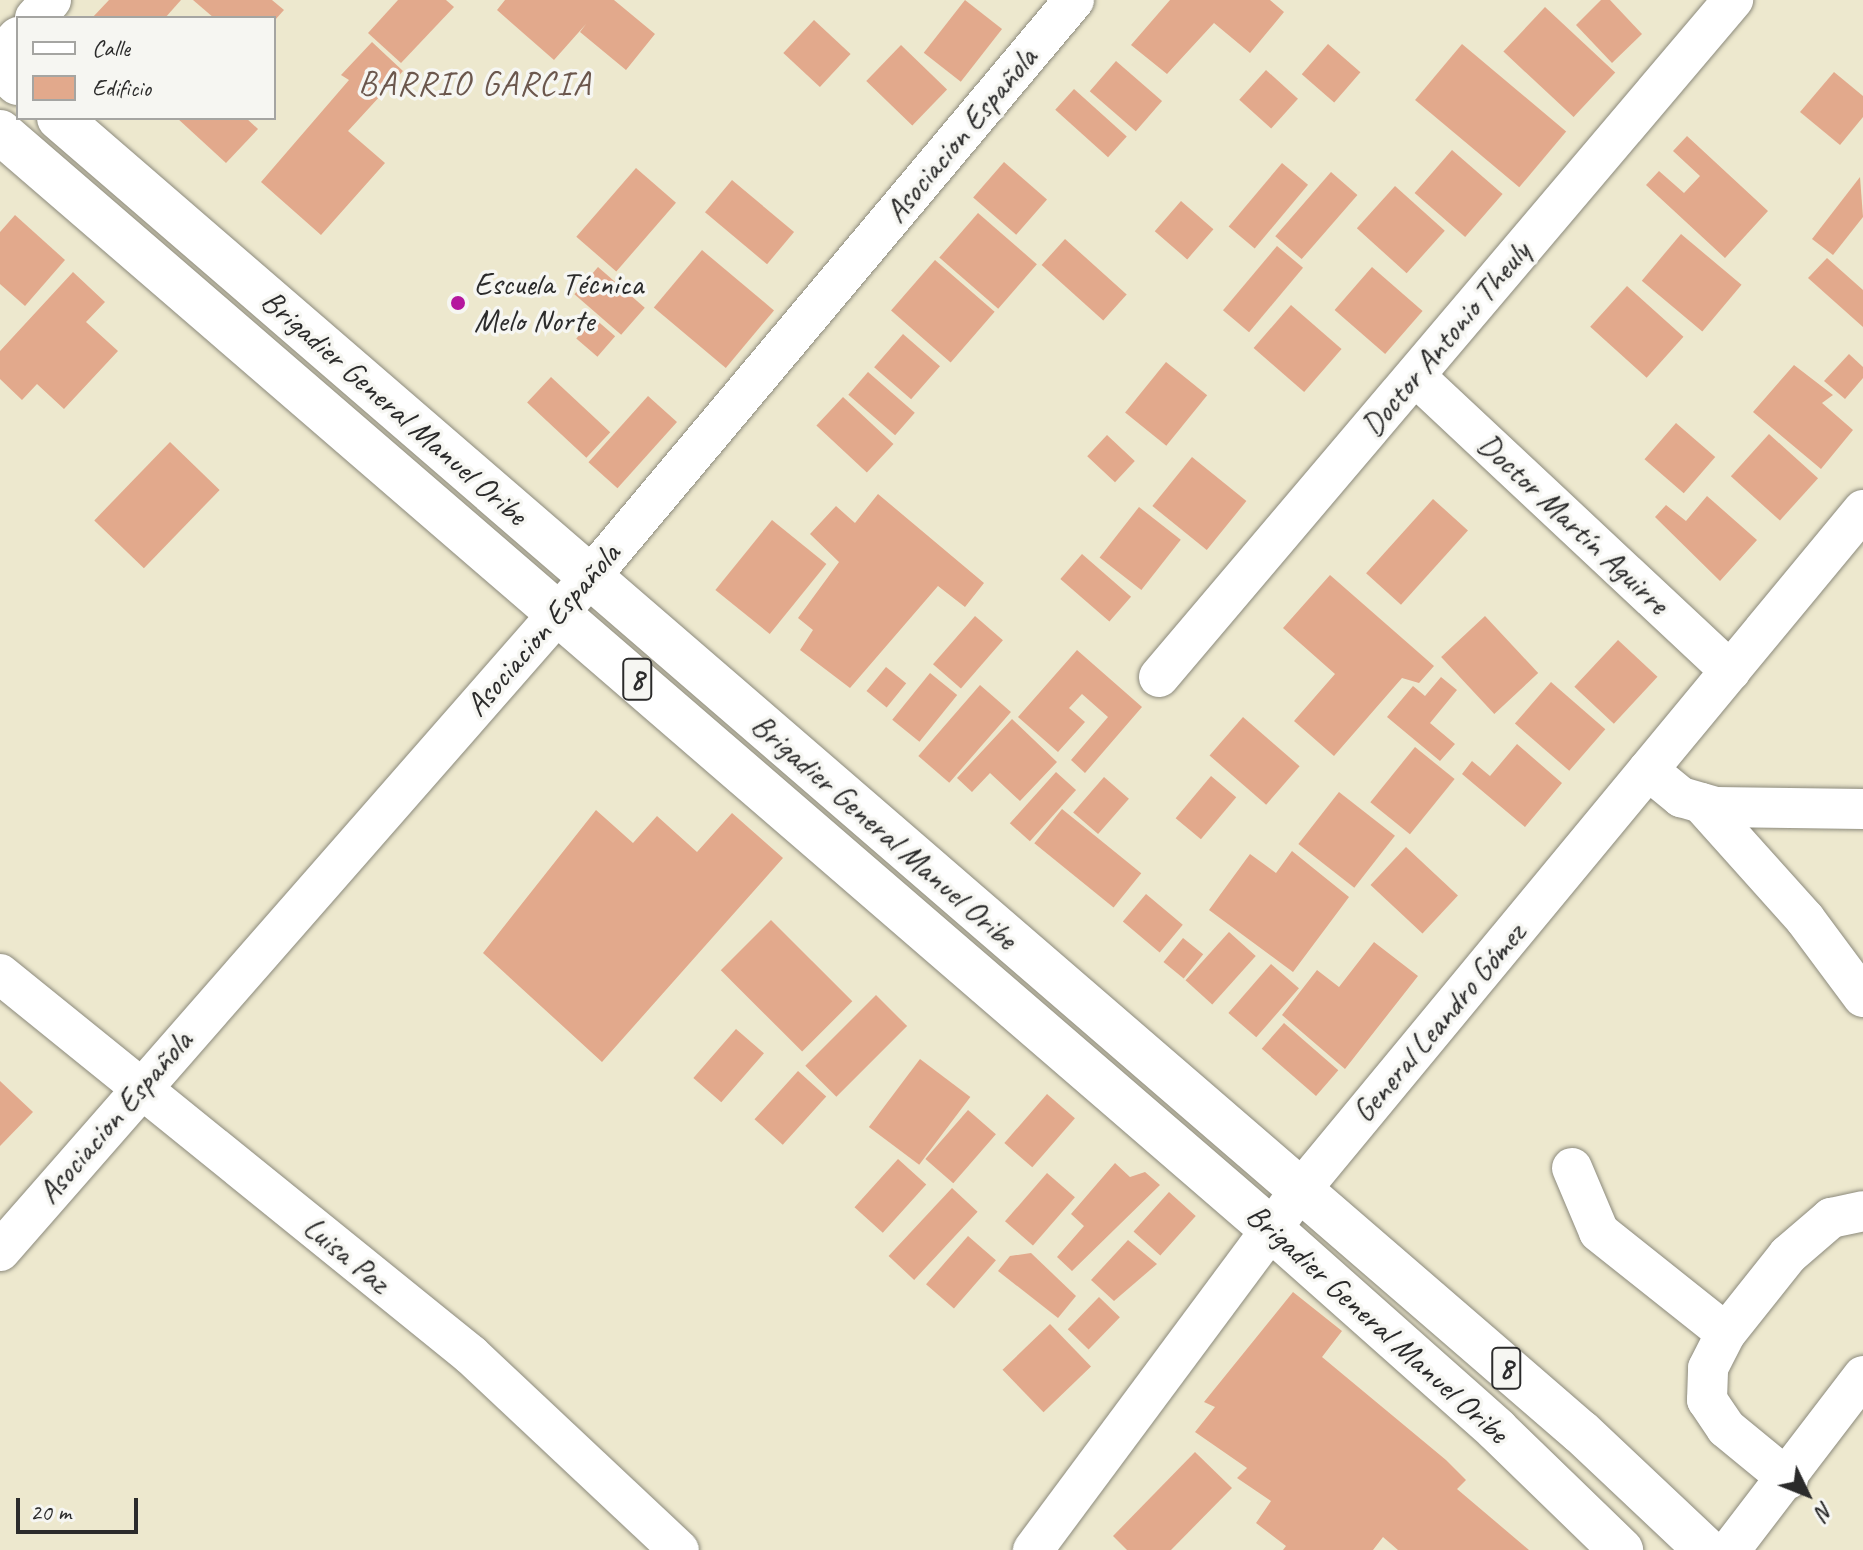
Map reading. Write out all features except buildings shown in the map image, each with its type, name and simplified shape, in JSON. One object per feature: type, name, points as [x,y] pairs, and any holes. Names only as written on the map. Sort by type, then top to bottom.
[{"type":"main road","points":[[0,67],[16,81]]},
{"type":"main road","name":"Brigadier General Manuel Oribe","points":[[61,120],[1299,1192],[1581,1432],[1706,1550]]},
{"type":"main road","name":"Brigadier General Manuel Oribe","points":[[0,132],[291,379],[1271,1229],[1497,1430],[1621,1550]]},
{"type":"main road","points":[[136,247],[167,212]]},
{"type":"main road","points":[[291,379],[321,346]]},
{"type":"street","points":[[37,16],[51,0]]},
{"type":"street","name":"Asociacion Española","points":[[0,1251],[560,612],[1074,0]]},
{"type":"street","name":"Doctor Antonio Theuly","points":[[1159,677],[1733,0]]},
{"type":"street","points":[[0,57],[16,39]]},
{"type":"street","name":"Doctor Martín Aguirre","points":[[1415,376],[1730,671]]},
{"type":"street","name":"General Leandro Gómez","points":[[1033,1550],[1299,1192],[1863,510]]},
{"type":"street","points":[[1648,770],[1681,797],[1716,807],[1863,809]]},
{"type":"street","points":[[1701,803],[1805,919],[1863,997]]},
{"type":"street","name":"Luisa Paz","points":[[0,974],[471,1355],[679,1550]]},
{"type":"street","points":[[1572,1168],[1599,1232],[1726,1333]]},
{"type":"street","points":[[1788,1479],[1726,1428],[1707,1400],[1708,1368],[1726,1333],[1811,1233],[1831,1218],[1863,1211]]},
{"type":"street","points":[[1730,1550],[1788,1479],[1863,1376]]},
{"type":"place","name":"Escuela Técnica Melo Norte","points":[[458,303]]},
{"type":"district","name":"BARRIO GARCIA","points":[[475,83]]}]
